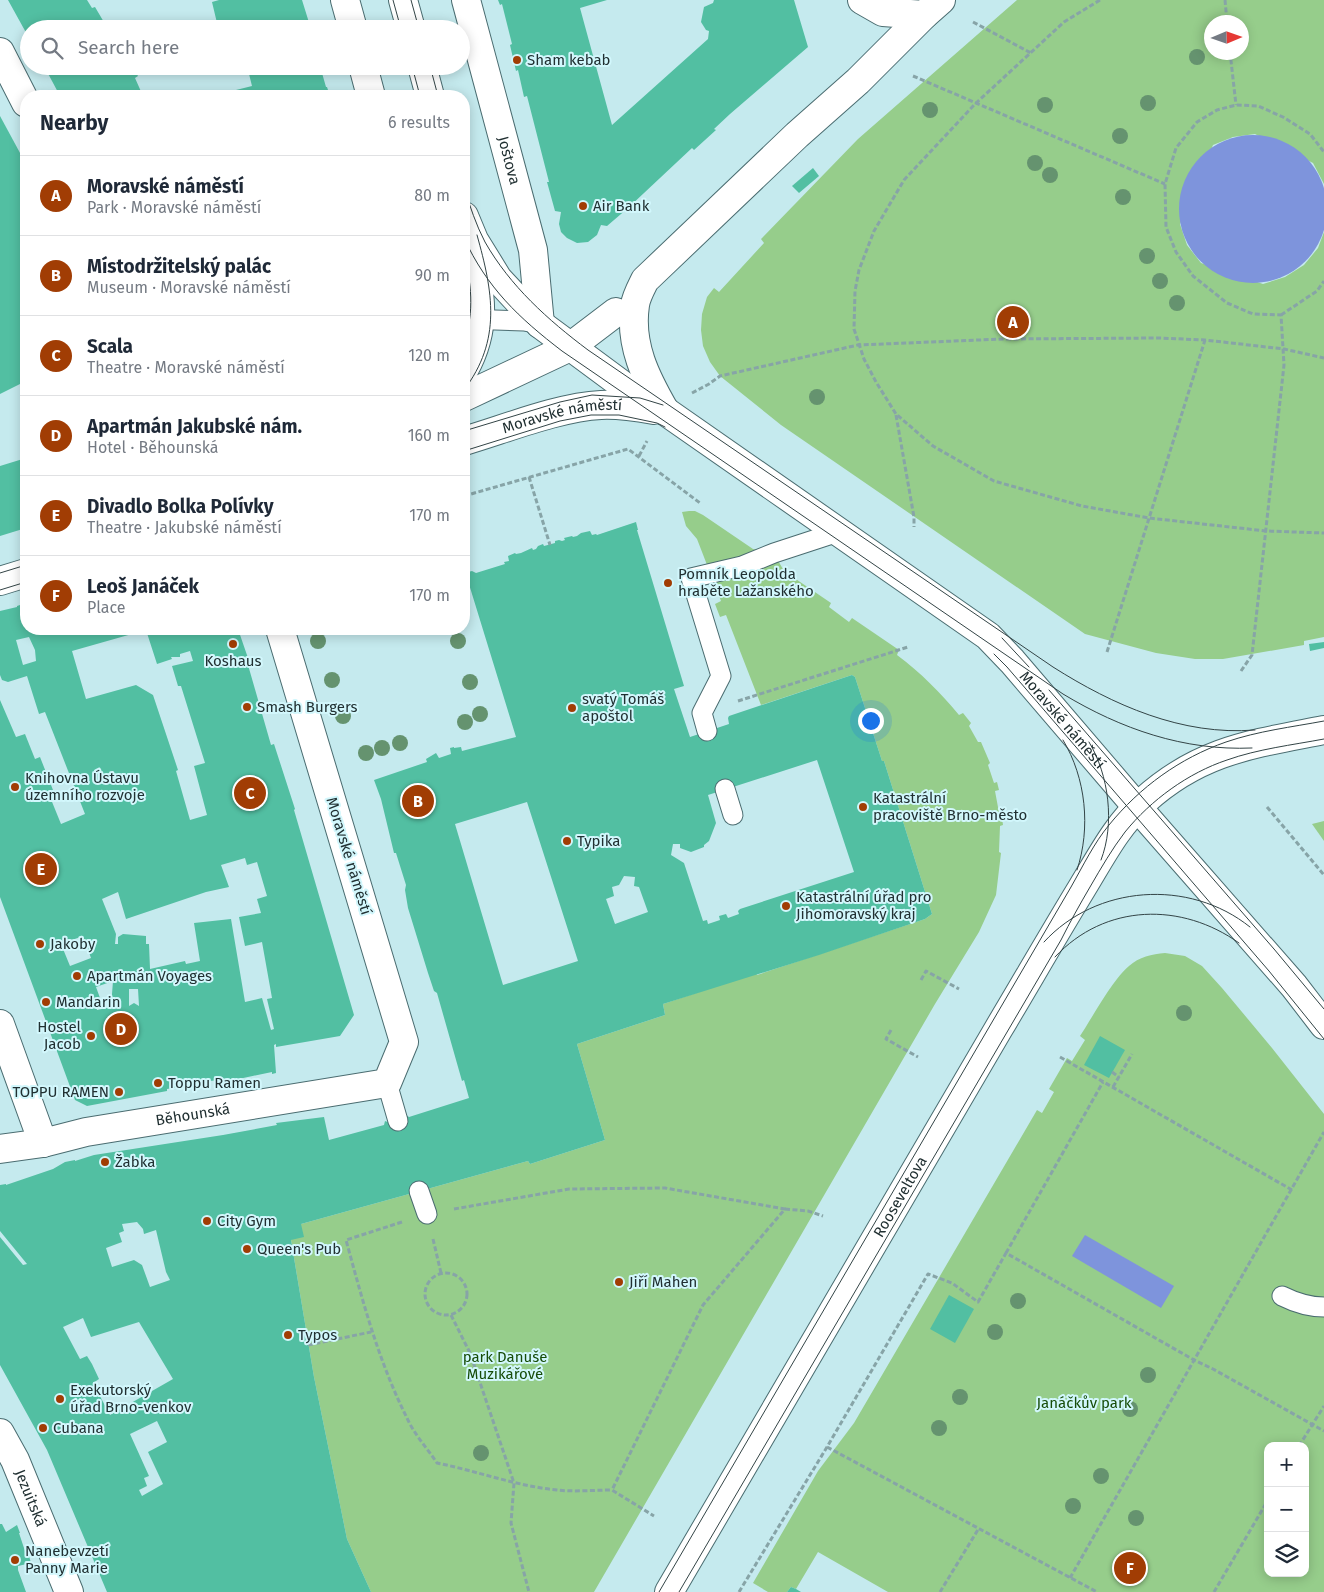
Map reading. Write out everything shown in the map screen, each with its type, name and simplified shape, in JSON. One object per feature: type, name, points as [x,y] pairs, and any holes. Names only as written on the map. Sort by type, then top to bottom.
[{"type":"street","points":[[345,0],[351,20]]},
{"type":"street","points":[[403,0],[409,20]]},
{"type":"street","name":"Joštova","points":[[466,0],[533,250],[540,324]]},
{"type":"street","points":[[862,0],[883,12],[933,7]]},
{"type":"street","name":"Moravské náměstí","points":[[665,411],[646,377],[637,350],[634,326],[635,304],[645,280],[797,135],[858,81],[933,7]]},
{"type":"street","points":[[0,52],[20,91]]},
{"type":"street","points":[[365,75],[369,90]]},
{"type":"street","points":[[424,75],[428,90]]},
{"type":"street","points":[[470,230],[498,278],[540,324],[570,347]]},
{"type":"street","points":[[470,247],[476,272],[472,311],[472,352],[470,356]]},
{"type":"street","points":[[472,311],[517,315],[540,324]]},
{"type":"street","name":"Moravské náměstí","points":[[470,394],[570,347],[616,312]]},
{"type":"street","name":"Moravské náměstí","points":[[570,347],[640,398],[665,411],[988,636],[1012,661],[1294,986],[1324,1025]]},
{"type":"street","name":"Moravské náměstí","points":[[470,439],[550,414],[583,407],[616,405],[665,411]]},
{"type":"street","points":[[0,581],[20,575]]},
{"type":"street","name":"Moravské náměstí","points":[[282,635],[404,1042],[386,1082]]},
{"type":"street","points":[[1138,807],[1186,769],[1210,757],[1253,743],[1324,730]]},
{"type":"street","name":"Rooseveltova","points":[[669,1592],[1114,835],[1138,807]]},
{"type":"street","points":[[0,1024],[43,1143]]},
{"type":"street","name":"Běhounská","points":[[0,1149],[43,1143],[86,1132],[386,1082]]},
{"type":"street","name":"Jezuitská","points":[[0,1433],[7,1463],[69,1592]]},
{"type":"lane","name":"Moravské náměstí","points":[[616,312],[645,280]]},
{"type":"lane","points":[[707,732],[702,713],[721,676],[691,578],[742,566],[774,553],[829,535],[834,528]]},
{"type":"lane","points":[[725,789],[733,815]]},
{"type":"lane","points":[[386,1082],[398,1121]]},
{"type":"lane","points":[[419,1191],[427,1214]]},
{"type":"lane","points":[[1282,1296],[1311,1307],[1324,1306]]},
{"type":"path","points":[[1100,0],[1064,22],[975,104],[904,180],[874,231],[859,270],[854,329],[858,345],[876,382],[896,414],[933,446],[994,481],[1082,506],[1149,518],[1266,531],[1324,533]]},
{"type":"path","points":[[1225,0],[1226,15]]},
{"type":"path","points":[[973,22],[1031,53]]},
{"type":"path","points":[[1231,60],[1236,104]]},
{"type":"path","points":[[913,76],[1165,184]]},
{"type":"path","points":[[1324,152],[1310,134],[1283,117],[1258,106],[1236,104],[1217,110],[1197,122],[1176,148],[1165,184],[1166,227],[1176,252],[1193,276],[1227,303],[1253,314],[1281,315],[1317,291],[1324,281]]},
{"type":"path","points":[[1241,671],[1252,655],[1266,531],[1284,365],[1281,315]]},
{"type":"path","points":[[709,384],[720,376],[858,345],[1003,339],[1160,338],[1205,340],[1284,349],[1324,358]]},
{"type":"path","points":[[1107,652],[1205,340]]},
{"type":"path","points":[[896,414],[914,517],[914,527]]},
{"type":"path","points":[[470,494],[628,449],[700,502]]},
{"type":"path","points":[[529,477],[550,544]]},
{"type":"path","points":[[702,713],[908,647]]},
{"type":"path","points":[[1267,807],[1324,875]]},
{"type":"path","points":[[921,980],[926,971],[959,989]]},
{"type":"path","points":[[891,1030],[886,1040],[918,1057]]},
{"type":"path","points":[[1113,1087],[1132,1054]]},
{"type":"path","points":[[1060,1057],[1292,1190]]},
{"type":"path","points":[[1112,1072],[1119,1077]]},
{"type":"path","points":[[739,1592],[827,1447],[928,1274],[952,1284],[978,1302],[1103,1082]]},
{"type":"path","points":[[1070,1578],[1324,1132]]},
{"type":"path","points":[[654,1516],[612,1490],[559,1491],[514,1483],[471,1470],[437,1463],[407,1420],[381,1360],[371,1332],[346,1240],[427,1214],[569,1190],[665,1188],[785,1209],[808,1211],[823,1216]]},
{"type":"path","points":[[612,1490],[703,1305],[785,1209]]},
{"type":"path","points":[[427,1214],[441,1274]]},
{"type":"path","points":[[1006,1253],[1194,1360],[1324,1431]]},
{"type":"path","points":[[448,1273],[462,1279],[468,1293],[464,1307],[451,1315],[438,1314],[432,1311],[425,1300],[426,1286],[435,1276],[441,1274],[448,1273]]},
{"type":"path","points":[[451,1315],[470,1353],[514,1483],[511,1523],[529,1592]]},
{"type":"path","points":[[308,1345],[371,1332]]},
{"type":"path","points":[[1301,1442],[1324,1406]]},
{"type":"path","points":[[827,1447],[1097,1592]]},
{"type":"path","points":[[1214,1592],[1264,1507]]},
{"type":"path","points":[[940,1592],[979,1528]]},
{"type":"green space","points":[[1017,0],[1324,0],[1324,184],[1313,163],[1255,134],[1233,137],[1213,145],[1180,224],[1187,245],[1201,263],[1263,284],[1285,277],[1304,265],[1318,248],[1324,232],[1324,637],[1304,641],[1304,645],[1223,659],[1195,659],[1156,653],[1085,634],[781,425],[720,376],[710,362],[703,346],[701,330],[702,314],[707,297],[714,288],[719,292],[764,243],[761,239],[858,139]]},
{"type":"green space","name":"park Danuše Muzikářové","points":[[695,511],[703,515],[753,549],[768,552],[776,557],[784,571],[831,603],[829,607],[849,622],[852,618],[899,650],[897,655],[930,683],[959,715],[963,713],[971,723],[969,726],[978,742],[981,742],[990,763],[988,765],[994,783],[997,782],[999,790],[995,791],[1003,825],[1000,826],[999,852],[1001,853],[996,895],[979,932],[935,1004],[594,1592],[371,1592],[347,1539],[314,1377],[291,1240],[301,1224],[528,1161],[530,1164],[605,1140],[577,1044],[665,1015],[663,1004],[925,919],[932,914],[884,761],[882,761],[855,677],[852,675],[761,705],[726,615],[720,617],[715,604],[721,601],[697,539],[686,526],[682,512]]},
{"type":"green space","points":[[1324,821],[1324,841],[1312,824]]},
{"type":"green space","name":"Janáčkův park","points":[[1165,953],[1185,956],[1202,966],[1272,1048],[1324,1114],[1324,1592],[888,1592],[818,1552],[796,1589],[791,1587],[787,1592],[768,1592],[753,1583],[818,1471],[854,1423],[1037,1110],[1042,1113],[1054,1092],[1049,1089],[1067,1058],[1072,1061],[1085,1040],[1080,1036],[1103,999],[1116,980],[1129,966],[1141,958]]},
{"type":"water","points":[[1253,135],[1268,136],[1281,140],[1306,156],[1322,181],[1325,191],[1325,227],[1322,237],[1306,262],[1281,278],[1268,282],[1253,283],[1238,282],[1225,278],[1200,262],[1184,237],[1180,224],[1179,209],[1180,194],[1184,181],[1200,156],[1225,140],[1238,136]]},
{"type":"water","points":[[1085,1235],[1174,1286],[1161,1308],[1072,1256]]},
{"type":"building","points":[[8,0],[87,0],[92,8],[95,7],[103,20],[20,20],[20,22]]},
{"type":"building","points":[[219,0],[302,0],[308,20],[216,20],[212,2]]},
{"type":"building","points":[[498,0],[607,0],[580,8],[612,125],[708,39],[709,31],[706,30],[701,22],[704,7],[713,3],[714,0],[794,0],[808,47],[730,114],[714,129],[716,130],[694,150],[692,148],[628,208],[607,226],[601,225],[597,235],[588,242],[577,243],[567,238],[561,232],[559,224],[561,212],[555,211],[527,96],[524,97],[518,70],[516,71],[510,45],[512,44],[502,4],[500,5]]},
{"type":"building","points":[[49,75],[137,75],[135,78],[140,90],[57,90]]},
{"type":"building","points":[[249,75],[323,75],[328,90],[236,90],[252,86]]},
{"type":"building","points":[[0,116],[20,153],[20,384],[0,394]]},
{"type":"building","points":[[813,168],[819,176],[799,193],[792,186]]},
{"type":"building","points":[[20,460],[20,530],[0,536],[0,466]]},
{"type":"building","points":[[636,522],[684,686],[674,689],[690,737],[729,724],[729,716],[852,675],[855,677],[882,761],[884,761],[932,914],[925,919],[819,955],[663,1004],[665,1015],[577,1044],[605,1140],[530,1164],[528,1161],[301,1224],[304,1237],[291,1240],[314,1377],[347,1539],[371,1592],[107,1592],[47,1450],[0,1365],[0,1237],[23,1265],[27,1264],[0,1231],[0,1185],[6,1185],[53,1169],[65,1162],[94,1155],[223,1135],[277,1125],[276,1123],[324,1117],[329,1140],[384,1125],[385,1121],[390,1123],[406,1115],[409,1117],[469,1098],[464,1080],[462,1081],[437,993],[434,991],[408,908],[406,885],[396,853],[394,853],[381,799],[374,780],[427,762],[426,759],[436,753],[439,758],[451,754],[450,748],[461,747],[462,751],[516,737],[470,588],[470,572],[476,573],[505,564],[504,562],[509,561],[508,556],[532,548],[533,550],[536,549],[543,544],[544,546],[555,543],[555,541],[562,541],[565,540],[564,538],[590,531],[592,535]],"holes":[[[817,760],[854,872],[740,909],[738,911],[739,914],[728,918],[726,914],[719,916],[720,920],[708,924],[707,920],[703,921],[684,863],[671,855],[673,844],[680,844],[680,848],[691,852],[704,847],[709,841],[716,823],[708,795]],[[527,802],[578,961],[503,985],[455,824]],[[624,876],[635,877],[634,886],[639,887],[648,912],[615,924],[606,899],[614,896],[612,887],[619,885]],[[137,1222],[143,1229],[144,1234],[156,1230],[166,1272],[170,1280],[150,1287],[142,1265],[134,1260],[112,1267],[106,1248],[122,1242],[119,1233],[124,1231],[122,1224]],[[83,1318],[91,1337],[139,1322],[173,1379],[110,1415],[93,1383],[99,1379],[92,1364],[87,1356],[80,1359],[63,1327]],[[157,1421],[167,1442],[148,1452],[163,1484],[142,1496],[139,1490],[147,1486],[144,1478],[149,1476],[130,1434]]]},
{"type":"building","points":[[20,605],[20,635],[128,635],[72,651],[86,699],[136,685],[153,695],[178,770],[176,771],[190,820],[207,815],[194,766],[205,763],[181,686],[178,686],[172,666],[193,661],[190,651],[180,654],[180,657],[171,657],[172,659],[157,664],[148,635],[240,635],[271,745],[274,744],[295,809],[354,1015],[340,1036],[276,1047],[276,1044],[274,1045],[276,1073],[272,1074],[272,1072],[234,1080],[209,1081],[87,1106],[75,1100],[0,897],[0,700],[16,737],[25,734],[35,759],[40,757],[53,790],[48,792],[61,824],[85,814],[45,712],[39,714],[27,676],[8,682],[2,680],[0,675],[0,611]],"holes":[[[29,637],[35,650],[36,661],[23,665],[16,640]],[[245,858],[247,865],[257,862],[267,896],[257,899],[261,913],[239,917],[245,946],[262,942],[272,998],[267,999],[274,1029],[271,1030],[262,998],[245,1002],[231,919],[194,923],[200,961],[186,964],[185,961],[150,969],[149,944],[146,944],[146,936],[123,934],[118,937],[118,944],[115,944],[116,934],[102,899],[118,892],[126,919],[206,892],[229,887],[221,865]],[[83,936],[91,958],[70,966],[61,944]],[[113,981],[111,1007],[97,1010],[94,1001],[100,998],[96,987]],[[129,989],[138,989],[139,1006],[134,1003],[129,1006]]]},
{"type":"building","points":[[1324,642],[1324,648],[1310,651],[1309,644]]},
{"type":"building","points":[[1100,1036],[1125,1050],[1109,1078],[1084,1065]]},
{"type":"building","points":[[949,1295],[974,1309],[955,1343],[930,1329]]},
{"type":"building","name":"Nanebevzetí Panny Marie","points":[[0,1524],[2,1524],[6,1532],[17,1525],[27,1557],[29,1556],[31,1563],[18,1566],[26,1592],[0,1592]]},
{"type":"building","points":[[791,1587],[796,1589],[801,1592],[787,1592]]},
{"type":"tram line","points":[[393,0],[399,20]]},
{"type":"tram line","points":[[411,0],[417,20]]},
{"type":"tram line","points":[[414,75],[418,90]]},
{"type":"tram line","points":[[432,75],[436,90]]},
{"type":"tram line","points":[[470,206],[485,242],[518,288],[544,314],[588,350],[1053,667],[1100,694],[1149,715],[1201,728],[1228,731],[1255,730]]},
{"type":"tram line","points":[[470,380],[484,353],[491,315],[487,276],[477,235]]},
{"type":"tram line","points":[[470,250],[483,272],[506,301],[518,314],[562,351],[1063,694],[1107,718],[1154,735],[1202,746],[1252,748]]},
{"type":"tram line","points":[[470,290],[470,319]]},
{"type":"tram line","points":[[470,429],[560,402],[592,395],[640,398],[663,405]]},
{"type":"tram line","points":[[470,449],[560,421],[591,415],[619,415],[657,423],[665,427]]},
{"type":"tram line","points":[[0,573],[20,567]]},
{"type":"tram line","points":[[0,590],[20,584]]},
{"type":"tram line","points":[[1002,638],[1029,667]]},
{"type":"tram line","points":[[994,654],[1269,971],[1324,1039]]},
{"type":"tram line","points":[[1049,690],[1324,1009]]},
{"type":"tram line","points":[[659,1592],[1104,832],[1121,811],[1148,786],[1193,756],[1238,738],[1324,721]]},
{"type":"tram line","points":[[679,1592],[1061,940],[1098,873],[1125,832],[1158,799],[1198,772],[1227,760],[1251,753],[1324,739]]},
{"type":"tram line","points":[[1063,740],[1077,770],[1084,804],[1084,837],[1077,870]]},
{"type":"tram line","points":[[1089,742],[1101,769],[1108,800],[1108,831],[1101,860]]},
{"type":"tram line","points":[[1044,942],[1065,923],[1090,909],[1116,899],[1144,895],[1172,895],[1199,901],[1226,911],[1250,927]]},
{"type":"tram line","points":[[1055,957],[1075,939],[1097,926],[1120,918],[1144,914],[1169,915],[1193,920],[1217,930],[1239,943]]},
{"type":"place","name":"Sham kebab","points":[[517,60]]},
{"type":"place","name":"Air Bank","points":[[583,206]]},
{"type":"place","name":"Moravské náměstí","points":[[1013,322]]},
{"type":"place","name":"Pomník Leopolda hraběte Lažanského","points":[[668,583]]},
{"type":"place","name":"Koshaus","points":[[233,644]]},
{"type":"place","name":"Smash Burgers","points":[[247,707]]},
{"type":"place","name":"svatý Tomáš apoštol","points":[[572,708]]},
{"type":"place","name":"Knihovna Ústavu územního rozvoje","points":[[15,787]]},
{"type":"place","name":"Scala","points":[[250,793]]},
{"type":"place","name":"Místodržitelský palác","points":[[418,801]]},
{"type":"place","name":"Katastrální pracoviště Brno-město","points":[[863,807]]},
{"type":"place","name":"Typika","points":[[567,841]]},
{"type":"place","name":"Divadlo Bolka Polívky","points":[[41,869]]},
{"type":"place","name":"Katastrální úřad pro Jihomoravský kraj","points":[[786,906]]},
{"type":"place","name":"Jakoby","points":[[40,944]]},
{"type":"place","name":"Apartmán Voyages","points":[[77,976]]},
{"type":"place","name":"Mandarin","points":[[46,1002]]},
{"type":"place","name":"Apartmán Jakubské nám.","points":[[121,1029]]},
{"type":"place","name":"Hostel Jacob","points":[[91,1036]]},
{"type":"place","name":"Toppu Ramen","points":[[158,1083]]},
{"type":"place","name":"TOPPU RAMEN","points":[[119,1092]]},
{"type":"place","name":"Žabka","points":[[105,1162]]},
{"type":"place","name":"City Gym","points":[[207,1221]]},
{"type":"place","name":"Queen's Pub","points":[[247,1249]]},
{"type":"place","name":"Jiří Mahen","points":[[619,1282]]},
{"type":"place","name":"Typos","points":[[288,1335]]},
{"type":"place","name":"Exekutorský úřad Brno-venkov","points":[[60,1399]]},
{"type":"place","name":"Cubana","points":[[43,1428]]},
{"type":"place","name":"Nanebevzetí Panny Marie","points":[[15,1560]]},
{"type":"place","name":"Leoš Janáček","points":[[1130,1568]]}]
